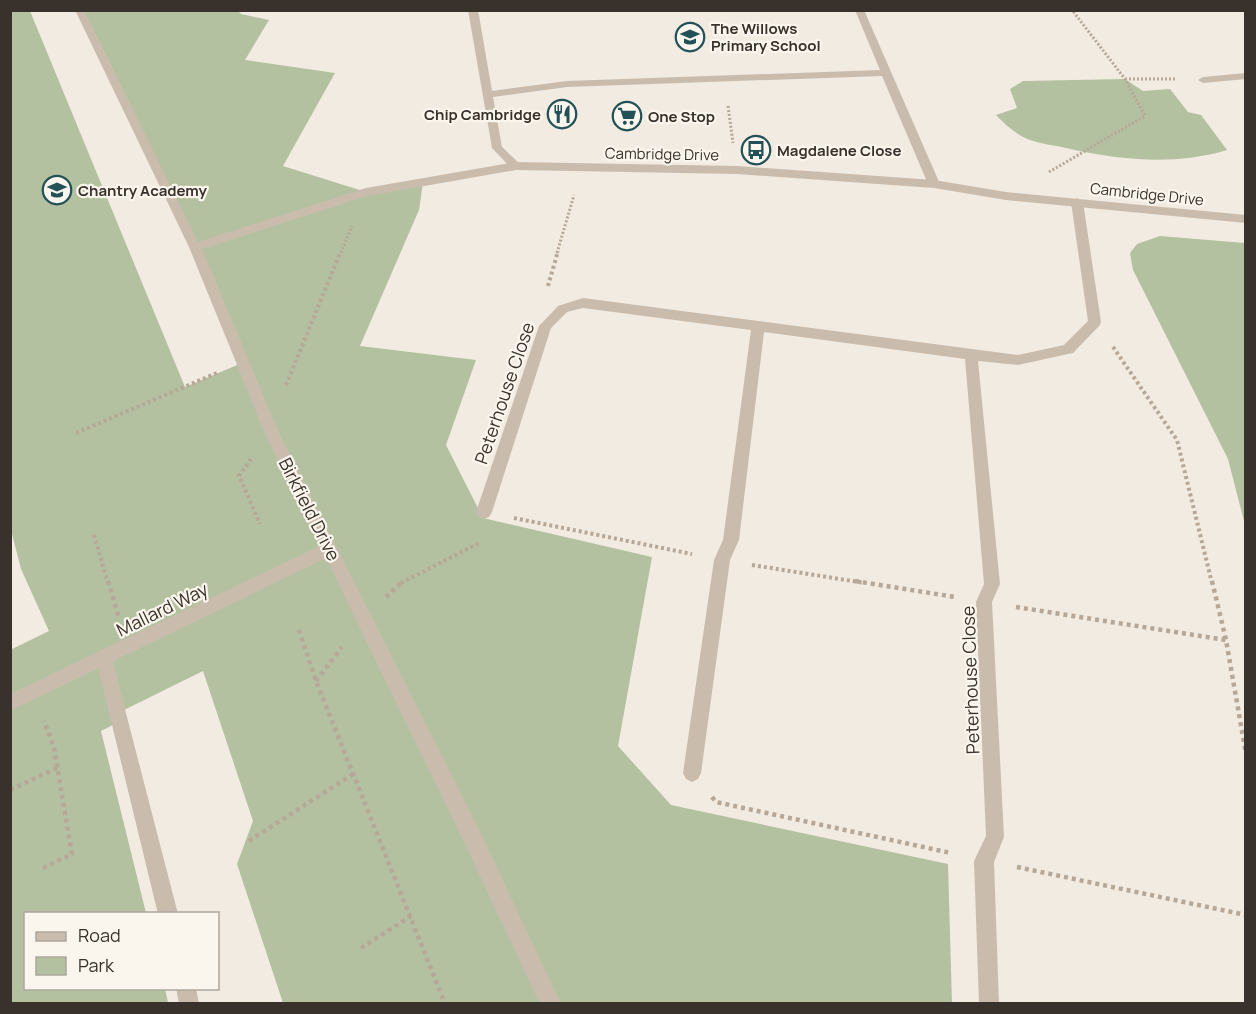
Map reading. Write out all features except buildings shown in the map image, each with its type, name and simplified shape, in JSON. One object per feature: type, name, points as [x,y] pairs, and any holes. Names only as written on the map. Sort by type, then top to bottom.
[{"type":"street","name":"Birkfield Drive","points":[[79,10],[195,247],[271,431],[364,617],[551,1004]]},
{"type":"street","points":[[473,10],[497,148],[516,166]]},
{"type":"street","points":[[860,10],[934,184]]},
{"type":"street","points":[[489,94],[567,84],[887,73]]},
{"type":"street","points":[[1203,80],[1245,76]]},
{"type":"street","name":"Cambridge Drive","points":[[195,247],[366,192],[516,166],[737,170],[934,184],[1006,196],[1245,219]]},
{"type":"street","points":[[563,309],[583,303],[1018,360],[1068,349],[1095,322],[1077,202]]},
{"type":"street","name":"Peterhouse Close","points":[[484,512],[545,326],[563,309]]},
{"type":"street","points":[[692,773],[722,560],[731,540],[758,325]]},
{"type":"street","name":"Peterhouse Close","points":[[971,355],[992,584],[984,602],[995,837],[984,861],[989,1004]]},
{"type":"street","name":"Mallard Way","points":[[10,703],[329,549]]},
{"type":"street","points":[[104,659],[167,912]]},
{"type":"path","points":[[1006,196],[1146,117],[1125,79],[1072,10]]},
{"type":"path","points":[[724,78],[737,170]]},
{"type":"path","points":[[1125,79],[1203,80]]},
{"type":"path","points":[[563,309],[547,287],[576,188]]},
{"type":"path","points":[[260,524],[239,476],[271,431],[287,384],[366,192]]},
{"type":"path","points":[[1095,322],[1177,440],[1226,640],[1245,754]]},
{"type":"path","points":[[76,433],[243,363]]},
{"type":"path","points":[[316,681],[364,617],[402,582],[490,538],[484,512],[722,560],[1226,640]]},
{"type":"path","points":[[94,536],[128,647]]},
{"type":"path","points":[[299,630],[316,681],[445,1004]]},
{"type":"path","points":[[33,692],[54,748],[72,854],[43,868]]},
{"type":"path","points":[[10,790],[57,768]]},
{"type":"path","points":[[249,841],[353,774]]},
{"type":"path","points":[[361,948],[411,916]]},
{"type":"green space","points":[[11,11],[30,11],[185,387],[242,363],[195,247],[79,11],[238,11],[241,14],[269,20],[245,60],[335,73],[283,166],[366,192],[423,183],[419,210],[360,346],[476,360],[446,445],[483,518],[652,557],[618,746],[671,805],[948,864],[952,1003],[283,1003],[237,864],[253,821],[203,671],[116,714],[119,722],[101,731],[146,912],[24,912],[24,990],[165,990],[168,1002],[11,1003],[10,650],[49,631],[21,569],[11,530]]},
{"type":"green space","points":[[1125,79],[1143,91],[1170,89],[1188,112],[1201,115],[1227,150],[1167,160],[1106,156],[1030,140],[1016,133],[996,115],[1017,108],[1010,89],[1023,81]]},
{"type":"green space","points":[[1160,236],[1245,243],[1245,525],[1228,459],[1133,270],[1130,253],[1137,244]]},
{"type":"place","name":"The Willows Primary School","points":[[690,37]]},
{"type":"place","name":"Chip Cambridge","points":[[562,114]]},
{"type":"place","name":"One Stop","points":[[627,116]]},
{"type":"place","name":"Magdalene Close","points":[[756,150]]},
{"type":"place","name":"Chantry Academy","points":[[57,190]]}]
